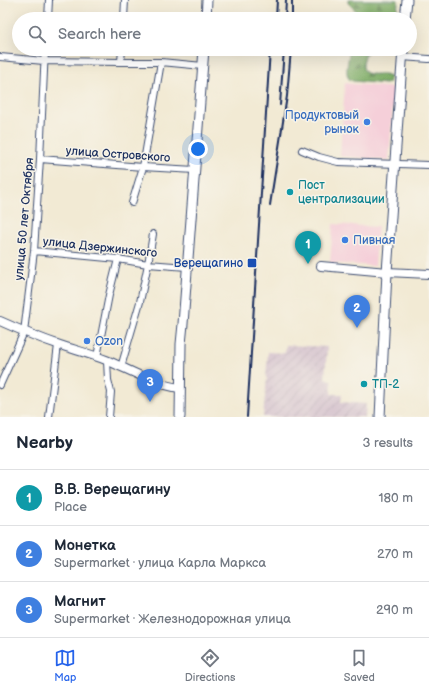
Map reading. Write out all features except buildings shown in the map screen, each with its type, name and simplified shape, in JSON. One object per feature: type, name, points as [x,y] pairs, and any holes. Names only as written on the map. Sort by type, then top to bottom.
[{"type":"main road","points":[[206,12],[207,0]]},
{"type":"main road","points":[[406,12],[407,0]]},
{"type":"main road","points":[[180,417],[181,344],[204,56]]},
{"type":"main road","points":[[380,417],[387,272],[403,56]]},
{"type":"street","points":[[48,12],[49,0]]},
{"type":"street","points":[[124,12],[125,0]]},
{"type":"street","name":"улица 50 лет Октября","points":[[0,385],[24,332],[34,251],[44,56]]},
{"type":"street","points":[[121,56],[121,62]]},
{"type":"street","points":[[416,56],[429,59]]},
{"type":"street","points":[[0,57],[44,61],[161,62],[203,66]]},
{"type":"street","points":[[132,203],[143,167],[161,62]]},
{"type":"street","points":[[302,150],[319,158],[331,161],[429,165]]},
{"type":"street","name":"улица Островского","points":[[40,159],[195,170]]},
{"type":"street","points":[[121,367],[140,302],[154,234]]},
{"type":"street","name":"улица Дзержинского","points":[[34,251],[187,267]]},
{"type":"street","points":[[97,357],[109,295],[118,259]]},
{"type":"street","points":[[321,266],[429,274]]},
{"type":"street","points":[[0,321],[58,345],[107,360],[163,384],[180,388]]},
{"type":"street","points":[[49,417],[58,345]]},
{"type":"street","points":[[107,360],[108,380],[111,392],[109,417]]},
{"type":"shaded area","name":"Продуктовый рынок","points":[[345,83],[394,88],[389,160],[340,156]]},
{"type":"shaded area","points":[[333,224],[378,227],[375,266],[330,263]]},
{"type":"shaded area","points":[[286,345],[327,347],[325,378],[332,381],[331,394],[342,394],[341,402],[366,404],[365,417],[263,417],[268,352],[285,353]]},
{"type":"green space","points":[[348,0],[398,0],[397,12],[356,12],[348,3]]},
{"type":"green space","points":[[349,56],[366,56],[363,65],[365,72],[371,74],[385,74],[390,77],[389,83],[353,81],[349,79],[347,74]]},
{"type":"railway","points":[[276,12],[277,0]]},
{"type":"railway","points":[[285,12],[286,0]]},
{"type":"railway","points":[[292,0],[292,12]]},
{"type":"railway","points":[[247,417],[270,56]]},
{"type":"railway","points":[[280,105],[284,56]]},
{"type":"railway","points":[[270,205],[287,96],[290,56]]},
{"type":"place","name":"Продуктовый рынок","points":[[367,122]]},
{"type":"place","name":"Пост централизации","points":[[290,192]]},
{"type":"place","name":"Пивная","points":[[345,240]]},
{"type":"place","name":"Верещагино","points":[[252,263]]},
{"type":"place","name":"В.В. Верещагину","points":[[308,264]]},
{"type":"place","name":"Монетка","points":[[357,328]]},
{"type":"place","name":"Ozon","points":[[87,341]]},
{"type":"place","name":"ТП-2","points":[[364,384]]},
{"type":"place","name":"Магнит","points":[[150,402]]}]
